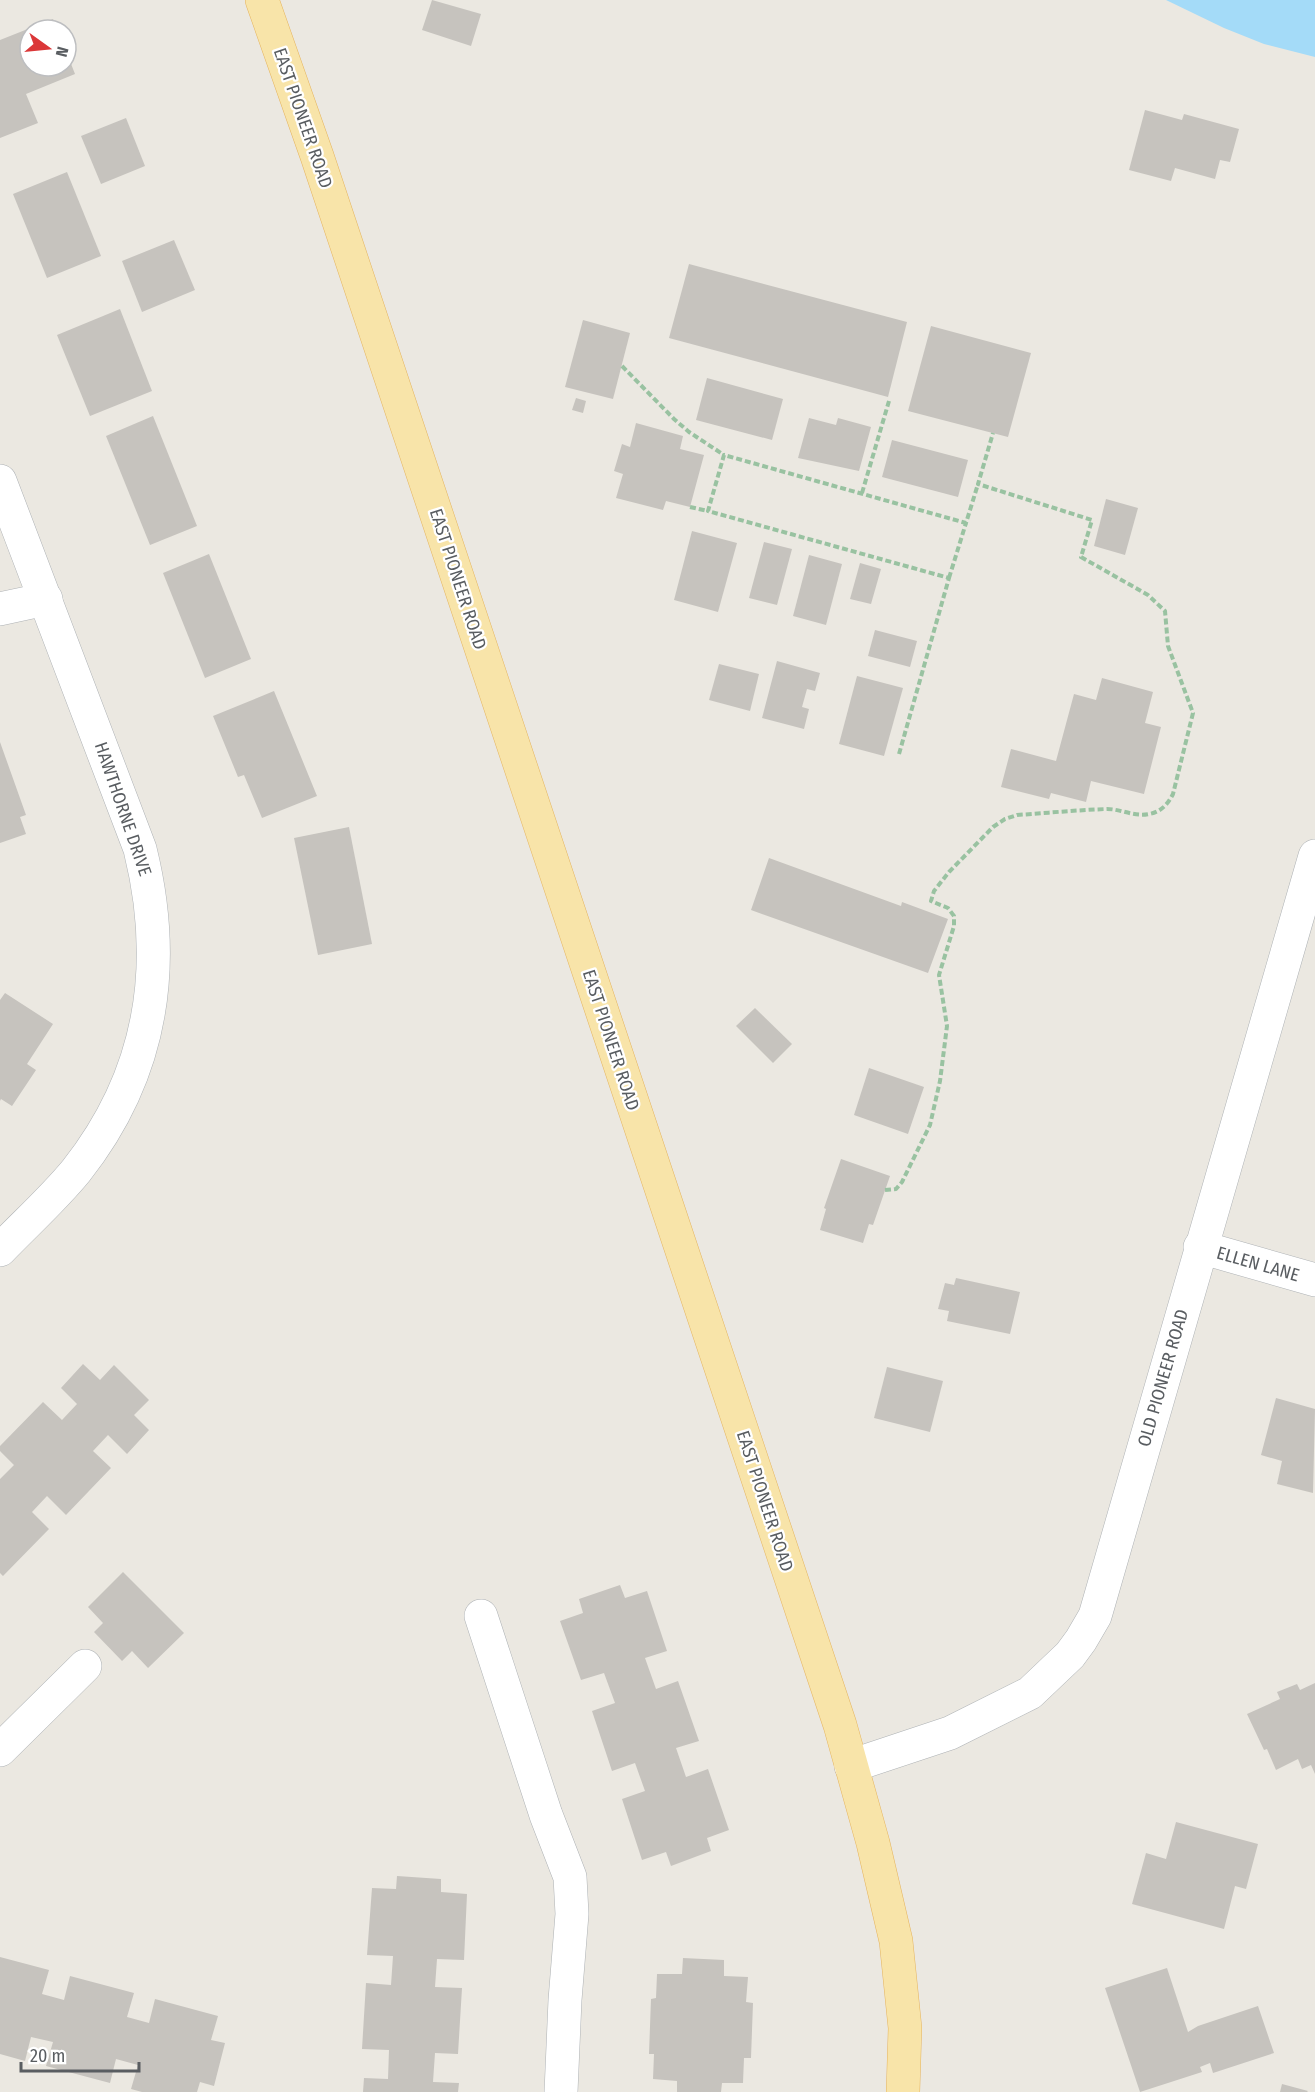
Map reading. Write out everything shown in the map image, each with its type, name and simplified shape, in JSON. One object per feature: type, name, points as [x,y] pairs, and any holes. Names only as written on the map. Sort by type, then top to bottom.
[{"type":"main road","name":"EAST PIONEER ROAD","points":[[262,0],[339,224],[832,1702],[873,1844],[896,1941],[905,2028],[903,2092]]},
{"type":"street","name":"HAWTHORNE DRIVE","points":[[0,481],[141,849],[153,913],[154,970],[148,1019],[142,1043],[126,1089],[110,1122],[75,1173],[0,1250]]},
{"type":"street","points":[[0,609],[45,599]]},
{"type":"street","name":"OLD PIONEER ROAD","points":[[851,1766],[950,1732],[1030,1693],[1055,1670],[1081,1640],[1095,1616],[1315,856]]},
{"type":"street","name":"ELLEN LANE","points":[[1200,1247],[1315,1280]]},
{"type":"street","points":[[481,1616],[546,1815],[570,1877],[572,1914],[561,2092]]},
{"type":"street","points":[[0,1750],[85,1666]]},
{"type":"path","points":[[622,366],[689,432],[724,454],[966,523]]},
{"type":"path","points":[[862,494],[889,402]]},
{"type":"path","points":[[899,754],[993,433]]},
{"type":"path","points":[[708,511],[724,454]]},
{"type":"path","points":[[885,1190],[896,1189],[902,1182],[930,1125],[940,1081],[947,1026],[939,975],[954,926],[954,916],[948,908],[931,902],[934,891],[949,872],[993,827],[1017,814],[1110,809],[1130,814],[1150,814],[1161,809],[1169,802],[1173,794],[1193,713],[1193,707],[1168,646],[1165,611],[1148,595],[1081,557],[1092,520],[978,484]]},
{"type":"path","points":[[690,507],[949,578]]},
{"type":"water","points":[[1166,0],[1315,0],[1315,57],[1264,44]]},
{"type":"building","points":[[432,0],[481,14],[471,46],[422,30]]},
{"type":"building","points":[[18,33],[18,78],[65,78],[26,94],[38,123],[0,138],[0,40]]},
{"type":"building","points":[[1145,110],[1182,120],[1184,114],[1239,129],[1230,162],[1220,160],[1215,179],[1175,168],[1171,181],[1129,170]]},
{"type":"building","points":[[126,118],[145,166],[101,184],[81,136]]},
{"type":"building","points":[[67,172],[101,256],[47,278],[13,194]]},
{"type":"building","points":[[174,240],[195,290],[142,312],[122,261]]},
{"type":"building","points":[[689,264],[907,322],[888,397],[669,338]]},
{"type":"building","points":[[120,309],[152,391],[90,416],[57,335]]},
{"type":"building","points":[[583,320],[630,333],[613,399],[565,387]]},
{"type":"building","points":[[931,326],[1031,353],[1008,437],[908,411]]},
{"type":"building","points":[[707,378],[783,399],[772,440],[696,420]]},
{"type":"building","points":[[576,398],[586,401],[583,413],[572,410]]},
{"type":"building","points":[[153,416],[197,526],[150,545],[106,436]]},
{"type":"building","points":[[809,418],[836,425],[838,418],[871,427],[859,471],[798,458]]},
{"type":"building","points":[[636,423],[683,436],[680,449],[704,455],[690,507],[666,501],[663,510],[616,498],[623,474],[614,471],[622,444],[630,447]]},
{"type":"building","points":[[892,440],[968,460],[958,497],[882,477]]},
{"type":"building","points":[[1106,499],[1138,508],[1125,555],[1094,546]]},
{"type":"building","points":[[692,531],[737,543],[718,612],[674,600]]},
{"type":"building","points":[[764,542],[792,549],[777,605],[749,598]]},
{"type":"building","points":[[209,554],[251,659],[205,678],[163,573]]},
{"type":"building","points":[[809,555],[842,564],[826,625],[793,616]]},
{"type":"building","points":[[860,563],[881,569],[871,604],[850,599]]},
{"type":"building","points":[[875,630],[917,641],[910,667],[868,656]]},
{"type":"building","points":[[777,661],[820,673],[815,691],[807,689],[802,707],[809,709],[804,729],[762,718]]},
{"type":"building","points":[[719,664],[759,674],[750,711],[709,700]]},
{"type":"building","points":[[857,676],[903,688],[884,756],[839,744]]},
{"type":"building","points":[[1102,678],[1153,692],[1145,723],[1161,727],[1144,794],[1091,781],[1086,802],[1051,793],[1049,799],[1001,787],[1011,749],[1056,761],[1074,694],[1096,700]]},
{"type":"building","points":[[274,691],[317,796],[262,818],[244,775],[238,777],[213,716]]},
{"type":"building","points":[[0,742],[26,815],[20,817],[26,834],[0,843]]},
{"type":"building","points":[[349,827],[372,944],[318,955],[294,838]]},
{"type":"building","points":[[769,858],[901,906],[902,902],[948,919],[928,973],[751,910]]},
{"type":"building","points":[[5,993],[53,1024],[27,1064],[36,1070],[12,1106],[1,1099],[0,1101],[0,1000]]},
{"type":"building","points":[[755,1008],[792,1044],[773,1063],[736,1026]]},
{"type":"building","points":[[869,1068],[924,1087],[908,1134],[854,1115]]},
{"type":"building","points":[[841,1159],[890,1176],[873,1225],[869,1224],[863,1243],[820,1230],[826,1209],[824,1208]]},
{"type":"building","points":[[956,1278],[1020,1292],[1010,1334],[947,1321],[949,1311],[938,1309],[945,1283],[954,1285]]},
{"type":"building","points":[[83,1364],[100,1380],[114,1365],[149,1400],[134,1415],[149,1430],[127,1454],[108,1435],[93,1451],[111,1468],[66,1515],[47,1496],[32,1512],[49,1529],[3,1576],[0,1573],[0,1479],[14,1465],[0,1451],[0,1446],[43,1402],[62,1420],[77,1404],[61,1388]]},
{"type":"building","points":[[887,1367],[943,1381],[930,1432],[874,1418]]},
{"type":"building","points":[[1276,1398],[1315,1409],[1313,1493],[1277,1484],[1282,1461],[1261,1455]]},
{"type":"building","points":[[123,1572],[184,1633],[148,1668],[132,1651],[122,1661],[94,1632],[103,1623],[88,1607]]},
{"type":"building","points":[[620,1585],[625,1598],[647,1591],[667,1651],[645,1658],[656,1689],[678,1681],[699,1741],[676,1748],[686,1777],[708,1769],[729,1830],[707,1838],[711,1851],[671,1866],[666,1852],[642,1860],[622,1799],[645,1791],[635,1763],[612,1771],[592,1711],[615,1703],[604,1673],[581,1680],[560,1621],[583,1613],[579,1599]]},
{"type":"building","points":[[1315,1683],[1315,1774],[1311,1765],[1302,1769],[1298,1759],[1276,1770],[1247,1714],[1280,1699],[1277,1692],[1297,1684],[1300,1690]]},
{"type":"building","points":[[1176,1822],[1258,1844],[1246,1889],[1235,1886],[1224,1929],[1132,1904],[1146,1853],[1166,1859]]},
{"type":"building","points":[[397,1876],[441,1879],[441,1892],[467,1894],[464,1960],[437,1959],[435,1987],[462,1988],[458,2054],[435,2053],[433,2082],[459,2083],[458,2092],[363,2092],[364,2078],[388,2079],[389,2050],[362,2049],[366,1983],[391,1985],[393,1956],[367,1955],[372,1888],[396,1889]]},
{"type":"building","points":[[0,1957],[49,1970],[42,1994],[64,2000],[70,1976],[134,1993],[127,2017],[149,2023],[155,1999],[218,2016],[211,2040],[225,2043],[214,2086],[200,2082],[197,2092],[142,2092],[131,2089],[138,2065],[116,2059],[110,2083],[46,2066],[53,2042],[31,2037],[25,2061],[0,2054]]},
{"type":"building","points":[[683,1958],[724,1960],[724,1976],[748,1977],[746,2002],[753,2003],[751,2058],[744,2058],[743,2083],[722,2083],[721,2092],[677,2092],[677,2081],[653,2079],[654,2054],[649,2054],[651,1999],[656,1998],[657,1974],[682,1974]]},
{"type":"building","points":[[1167,1968],[1188,2032],[1198,2026],[1258,2006],[1274,2053],[1213,2073],[1210,2063],[1200,2067],[1202,2072],[1140,2092],[1105,1988]]},
{"type":"building","points":[[1282,2084],[1308,2091],[1280,2092]]}]
